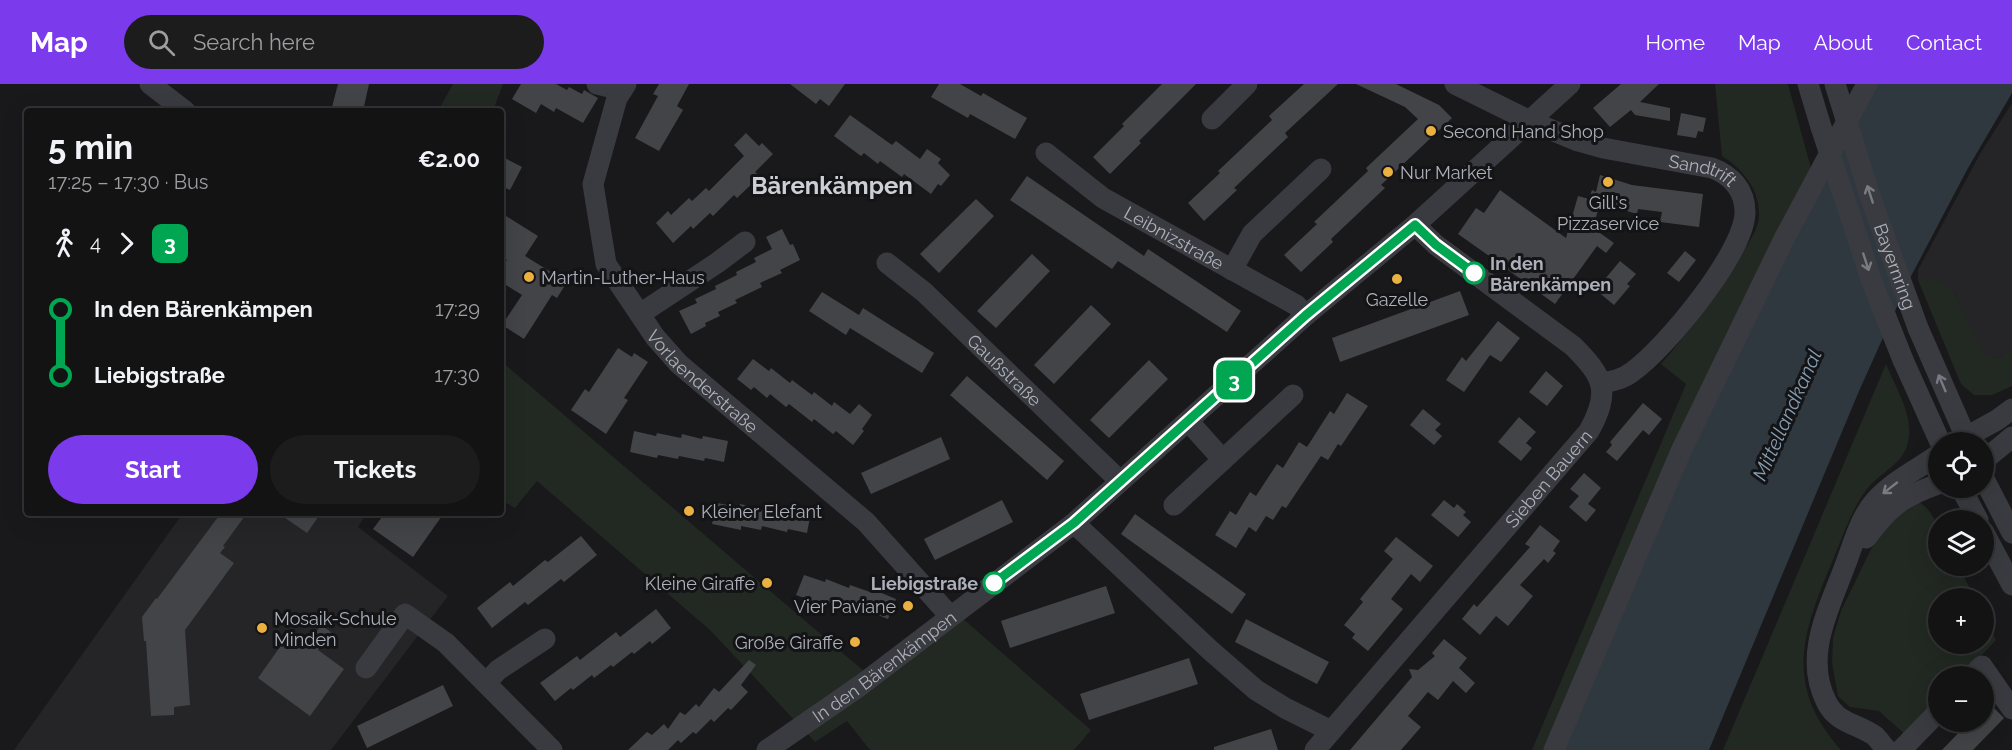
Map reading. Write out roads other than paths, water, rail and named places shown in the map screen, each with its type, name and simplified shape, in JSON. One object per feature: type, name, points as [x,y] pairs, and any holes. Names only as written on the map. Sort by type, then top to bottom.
[{"type":"street","points":[[150,84],[181,108]]},
{"type":"street","points":[[597,84],[624,87]]},
{"type":"street","points":[[1212,119],[1247,84]]},
{"type":"street","name":"Sandtrift","points":[[1455,84],[1530,121],[1578,141],[1712,168],[1726,174],[1742,193],[1744,224],[1737,241],[1696,304],[1650,358],[1630,374],[1602,383]]},
{"type":"street","name":"In den Bärenkämpen","points":[[767,750],[861,685],[1074,523],[1306,315],[1415,225],[1570,84]]},
{"type":"street","name":"Bayernring","points":[[1808,84],[1872,282],[1903,360],[1935,432]]},
{"type":"street","name":"Bayernring","points":[[1834,84],[1872,202],[1959,432]]},
{"type":"street","points":[[1554,750],[1681,452],[1784,239],[1867,84]]},
{"type":"street","name":"Vorlaenderstraße","points":[[624,87],[617,98],[593,184],[606,264],[655,337],[679,363],[866,522],[950,616]]},
{"type":"street","name":"Leibnizstraße","points":[[1046,153],[1103,198],[1296,305],[1306,315]]},
{"type":"street","points":[[1232,270],[1252,234],[1321,169]]},
{"type":"street","points":[[1415,225],[1436,245],[1573,346],[1590,363],[1602,383]]},
{"type":"street","points":[[640,314],[745,242]]},
{"type":"street","name":"Gaußstraße","points":[[887,263],[924,292],[1120,481]]},
{"type":"street","name":"Sieben Bauern","points":[[1315,750],[1589,431],[1596,419],[1601,400],[1602,383]]},
{"type":"street","points":[[1174,505],[1293,395]]},
{"type":"street","points":[[1978,432],[2012,409]]},
{"type":"street","points":[[1188,421],[1223,460]]},
{"type":"street","points":[[1994,452],[2012,437]]},
{"type":"street","points":[[1875,746],[1838,718],[1827,703],[1817,674],[1818,642],[1831,599],[1859,527],[1874,502],[1888,489],[1928,462]]},
{"type":"street","points":[[1846,565],[1883,515],[1898,501],[1928,488]]},
{"type":"street","points":[[1994,498],[2012,533]]},
{"type":"street","points":[[1074,523],[1256,690],[1285,708],[1331,731]]},
{"type":"street","points":[[1994,551],[2012,585]]},
{"type":"street","points":[[366,668],[405,614],[446,643],[486,683],[542,747]]},
{"type":"street","points":[[486,683],[498,670],[544,639]]},
{"type":"street","points":[[1994,683],[2012,709]]},
{"type":"street","points":[[1901,750],[1928,722]]},
{"type":"water","name":"Mittellandkanal","points":[[1877,84],[2012,84],[2012,93],[1968,168],[1909,280],[1859,391],[1709,750],[1563,750],[1689,456],[1802,224]]},
{"type":"place","name":"Second Hand Shop","points":[[1431,131]]},
{"type":"place","name":"Nur Market","points":[[1388,172]]},
{"type":"place","name":"Gill's Pizzaservice","points":[[1608,182]]},
{"type":"place","name":"In den Bärenkämpen","points":[[1474,273]]},
{"type":"place","name":"Martin-Luther-Haus","points":[[529,277]]},
{"type":"place","name":"Gazelle","points":[[1397,279]]},
{"type":"place","name":"Kleiner Elefant","points":[[689,511]]},
{"type":"place","name":"Kleine Giraffe","points":[[767,583]]},
{"type":"place","name":"Liebigstraße","points":[[994,583]]},
{"type":"place","name":"Vier Paviane","points":[[908,606]]},
{"type":"place","name":"Mosaik-Schule Minden","points":[[262,628]]},
{"type":"place","name":"Große Giraffe","points":[[855,642]]},
{"type":"district","name":"Bärenkämpen","points":[[832,185]]}]
